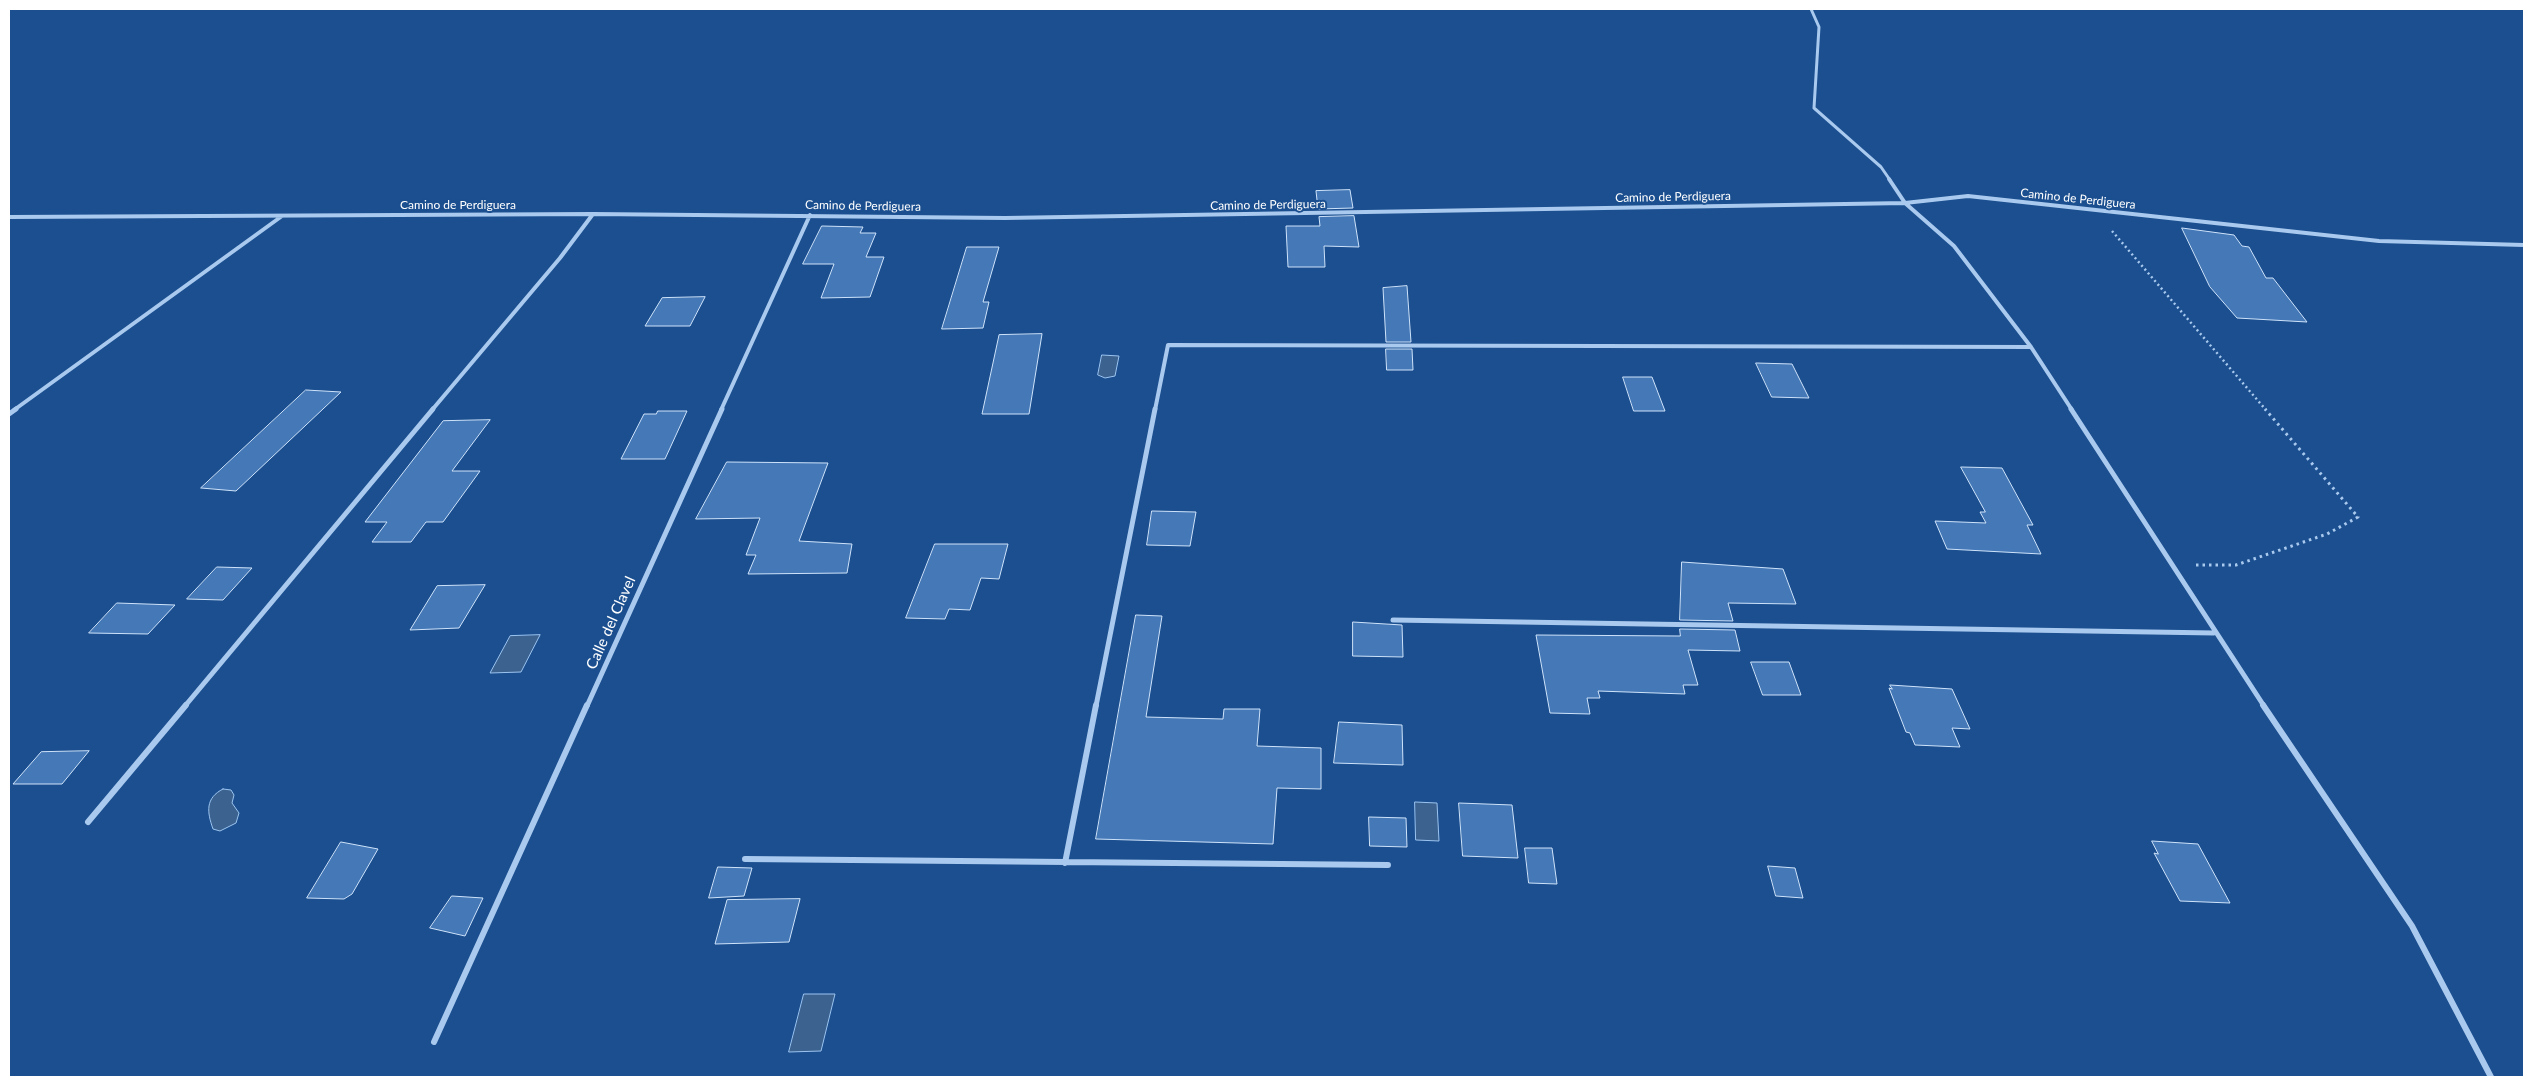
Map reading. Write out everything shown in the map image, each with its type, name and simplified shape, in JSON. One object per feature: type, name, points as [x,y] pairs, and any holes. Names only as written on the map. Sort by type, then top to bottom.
[{"type":"street","points":[[1811,9],[1819,27],[1814,108],[1881,167],[1905,203],[1954,246],[2031,347],[2214,633],[2412,926],[2491,1077]]},
{"type":"street","name":"Camino de Perdiguera","points":[[9,217],[593,214],[1005,218],[1905,203],[1968,196],[2094,212],[2379,241],[2524,245]]},
{"type":"street","points":[[88,822],[560,258],[593,214]]},
{"type":"street","name":"Calle del Clavel","points":[[434,1042],[810,215]]},
{"type":"street","points":[[9,414],[283,216]]},
{"type":"street","points":[[1065,863],[1168,345],[2031,347]]},
{"type":"street","points":[[1393,620],[2214,633]]},
{"type":"street","points":[[745,859],[1388,865]]},
{"type":"path","points":[[2094,212],[2358,517],[2327,534],[2236,565],[2171,564]]},
{"type":"water","points":[[1102,355],[1119,356],[1115,376],[1105,378],[1098,375]]},
{"type":"water","points":[[540,635],[521,672],[490,673],[510,636]]},
{"type":"water","points":[[223,789],[231,790],[234,795],[232,803],[239,813],[236,823],[220,831],[213,829],[209,806],[213,797]]},
{"type":"water","points":[[1415,802],[1437,803],[1439,841],[1416,840]]},
{"type":"water","points":[[804,994],[835,994],[821,1051],[789,1052]]},
{"type":"building","points":[[1350,190],[1353,208],[1318,209],[1316,191]]},
{"type":"building","points":[[1354,216],[1359,247],[1324,246],[1325,267],[1288,267],[1286,226],[1320,226],[1319,217]]},
{"type":"building","points":[[822,226],[863,227],[860,233],[876,233],[866,257],[884,257],[870,297],[821,298],[834,264],[803,264]]},
{"type":"building","points":[[2182,228],[2234,235],[2242,246],[2249,247],[2266,278],[2273,278],[2307,322],[2237,318],[2210,287]]},
{"type":"building","points":[[967,247],[999,247],[983,302],[989,302],[983,328],[942,329]]},
{"type":"building","points":[[1407,286],[1411,342],[1386,342],[1383,288]]},
{"type":"building","points":[[705,297],[690,326],[645,326],[662,298]]},
{"type":"building","points":[[1042,334],[1029,414],[982,414],[999,335]]},
{"type":"building","points":[[1386,349],[1412,349],[1413,370],[1387,370]]},
{"type":"building","points":[[1756,363],[1792,364],[1809,398],[1772,397]]},
{"type":"building","points":[[1623,377],[1652,377],[1665,411],[1634,411]]},
{"type":"building","points":[[306,390],[341,392],[236,491],[201,488]]},
{"type":"building","points":[[658,411],[687,411],[665,459],[621,459],[644,414],[656,414]]},
{"type":"building","points":[[490,420],[452,471],[480,471],[443,522],[426,522],[411,542],[372,542],[387,522],[365,522],[443,421]]},
{"type":"building","points":[[727,462],[828,463],[799,541],[852,544],[847,573],[748,574],[756,555],[746,555],[760,518],[696,519]]},
{"type":"building","points":[[1961,467],[2002,468],[2033,525],[2027,525],[2041,554],[1947,549],[1935,521],[1986,523],[1980,512],[1985,512]]},
{"type":"building","points":[[1152,511],[1196,512],[1190,546],[1147,545]]},
{"type":"building","points":[[935,544],[1008,544],[999,579],[981,578],[970,610],[949,609],[945,619],[906,618]]},
{"type":"building","points":[[1682,562],[1783,569],[1796,604],[1728,603],[1733,621],[1680,620]]},
{"type":"building","points":[[217,567],[252,568],[223,600],[187,599]]},
{"type":"building","points":[[485,585],[459,628],[410,630],[437,586]]},
{"type":"building","points":[[117,603],[175,605],[148,634],[89,633]]},
{"type":"building","points":[[1136,615],[1162,616],[1146,717],[1223,719],[1224,709],[1260,709],[1257,746],[1321,748],[1321,789],[1277,788],[1273,844],[1096,839]]},
{"type":"building","points":[[1353,622],[1402,625],[1403,657],[1353,656]]},
{"type":"building","points":[[1680,629],[1735,630],[1740,651],[1688,650],[1698,685],[1683,685],[1685,694],[1598,691],[1600,698],[1587,698],[1590,714],[1550,713],[1536,635],[1680,636]]},
{"type":"building","points":[[1751,662],[1789,662],[1801,695],[1763,695]]},
{"type":"building","points":[[1890,685],[1952,689],[1970,729],[1952,728],[1960,747],[1915,745],[1910,733],[1906,732],[1889,688],[1892,689]]},
{"type":"building","points":[[1339,722],[1402,725],[1403,765],[1334,763]]},
{"type":"building","points":[[89,751],[62,784],[13,784],[41,752]]},
{"type":"building","points":[[1459,803],[1512,805],[1518,858],[1463,856]]},
{"type":"building","points":[[1369,817],[1406,818],[1407,847],[1370,846]]},
{"type":"building","points":[[2152,841],[2198,844],[2230,903],[2180,901],[2154,853],[2158,854]]},
{"type":"building","points":[[341,842],[378,849],[352,894],[344,899],[307,898]]},
{"type":"building","points":[[1525,848],[1552,848],[1557,884],[1529,883]]},
{"type":"building","points":[[1768,866],[1795,868],[1803,898],[1776,896]]},
{"type":"building","points":[[718,867],[752,868],[744,896],[709,898]]},
{"type":"building","points":[[452,896],[483,898],[465,936],[430,928]]},
{"type":"building","points":[[800,899],[789,942],[715,944],[727,900]]}]
